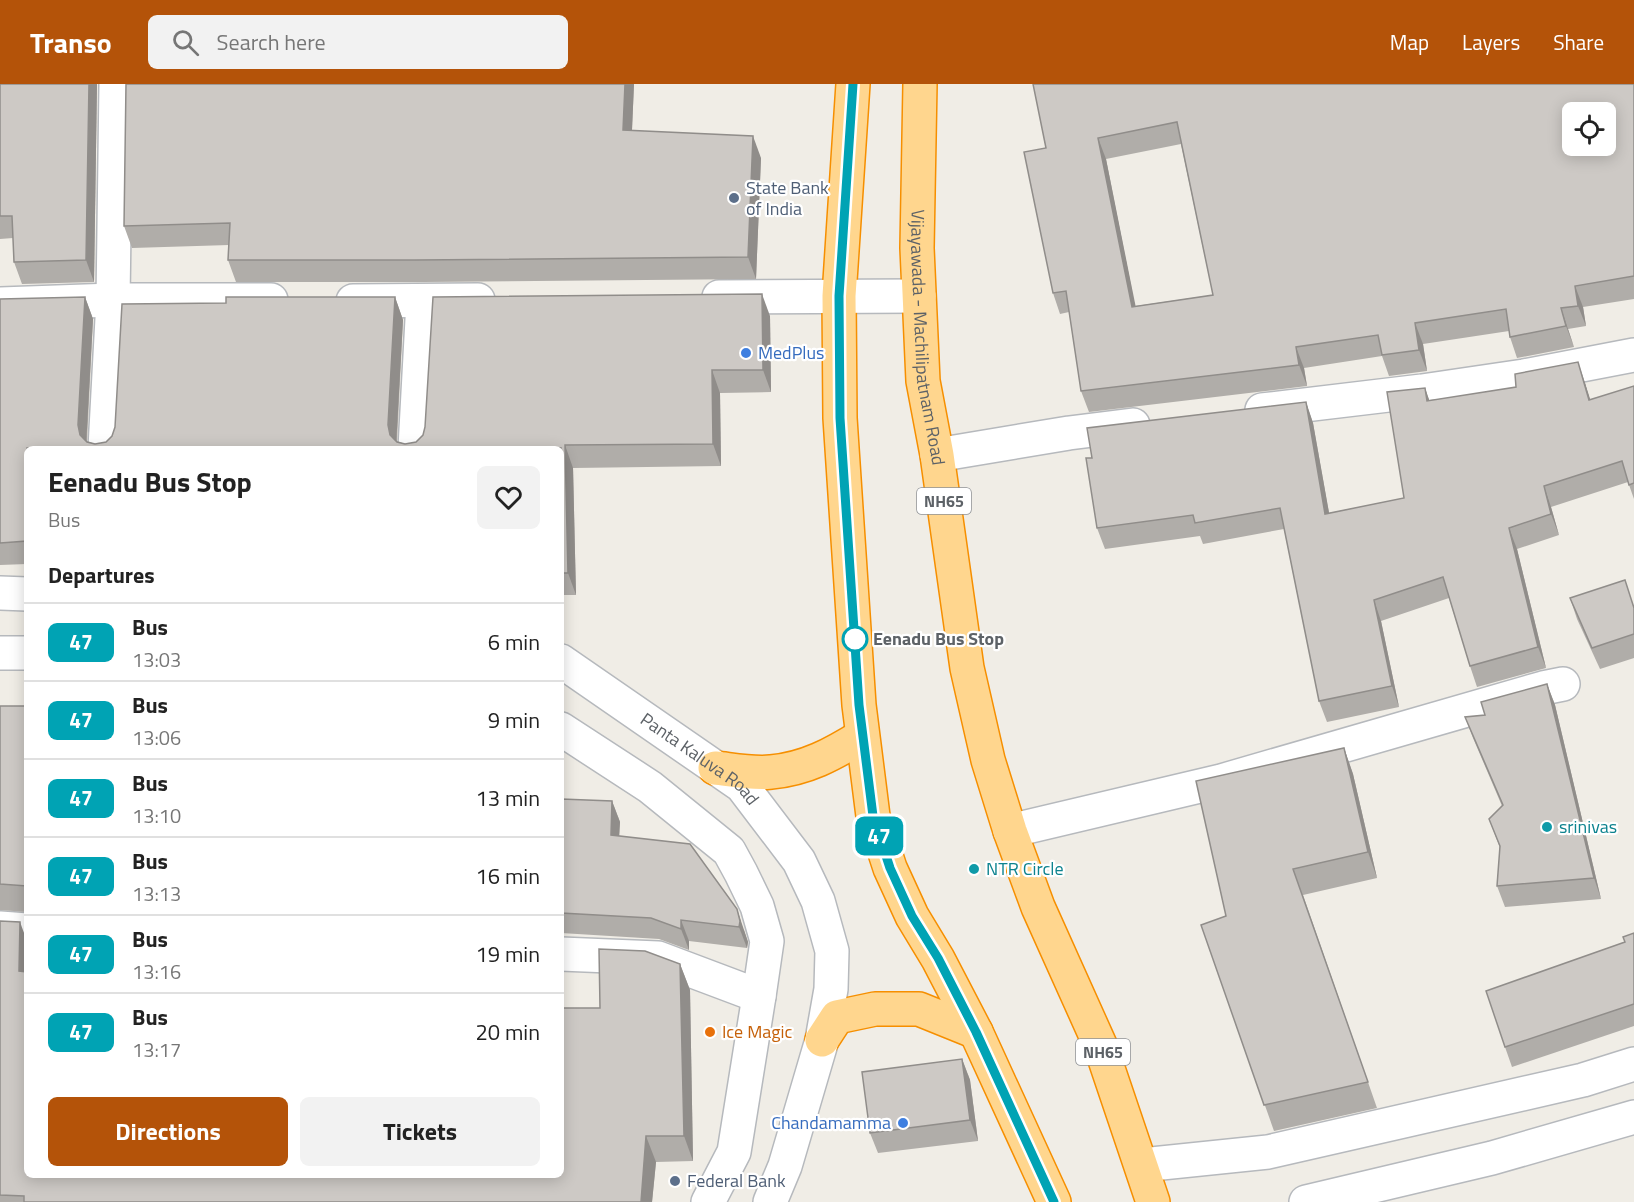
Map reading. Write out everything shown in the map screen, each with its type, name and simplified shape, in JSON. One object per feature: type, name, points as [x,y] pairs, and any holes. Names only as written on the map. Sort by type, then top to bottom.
[{"type":"highway","points":[[853,84],[839,296],[840,418],[862,736],[873,816],[890,868],[912,916],[938,958],[976,1032],[1054,1202]]},
{"type":"highway","name":"Vijayawada - Machilipatnam Road","points":[[920,84],[917,248],[923,381],[937,455],[967,668],[988,760],[1010,831],[1038,907],[1100,1045],[1153,1202]]},
{"type":"highway","points":[[715,768],[769,772],[800,768],[827,757],[862,736]]},
{"type":"highway","points":[[822,1040],[837,1017],[875,1009],[919,1010],[976,1032]]},
{"type":"street","points":[[105,446],[113,300],[116,84]]},
{"type":"street","points":[[684,298],[919,296]]},
{"type":"street","points":[[0,304],[113,300],[506,300]]},
{"type":"street","points":[[415,446],[423,301]]},
{"type":"street","points":[[1234,413],[1456,386],[1524,376],[1634,355]]},
{"type":"street","points":[[937,455],[1069,433],[1163,422]]},
{"type":"street","points":[[0,593],[24,594]]},
{"type":"street","points":[[0,653],[24,653]]},
{"type":"street","name":"Panta Kaluva Road","points":[[564,663],[742,786],[799,861],[818,901],[832,951],[831,989],[822,1040],[786,1166],[770,1202]]},
{"type":"street","points":[[1010,831],[1221,781],[1563,684]]},
{"type":"street","points":[[564,731],[650,787],[729,851],[757,906],[767,941],[734,1152],[708,1202]]},
{"type":"street","points":[[0,928],[24,930]]},
{"type":"street","points":[[564,954],[658,958],[759,996]]},
{"type":"street","points":[[1142,1165],[1268,1152],[1583,1080],[1634,1064]]},
{"type":"street","points":[[1306,1202],[1492,1158],[1634,1117]]},
{"type":"building","points":[[0,84],[89,84],[86,260],[14,262],[12,216],[0,216]]},
{"type":"building","points":[[126,84],[625,84],[623,130],[753,136],[748,257],[228,260],[230,223],[124,226]]},
{"type":"building","points":[[1033,84],[1634,84],[1634,276],[1575,286],[1578,306],[1561,308],[1566,326],[1510,337],[1506,309],[1415,323],[1419,350],[1382,355],[1378,335],[1296,347],[1299,365],[1081,391],[1066,291],[1053,293],[1024,152],[1046,148]],"holes":[[[1177,122],[1213,295],[1132,307],[1098,138]]]},
{"type":"building","points":[[762,294],[763,370],[712,370],[713,444],[565,445],[568,573],[564,573],[564,446],[24,446],[24,541],[0,543],[0,299],[85,297],[78,425],[80,435],[87,442],[95,444],[106,442],[112,436],[115,427],[122,304],[226,303],[226,297],[395,297],[388,425],[390,435],[397,442],[405,444],[416,442],[423,435],[425,427],[433,297]]},
{"type":"building","points":[[1578,362],[1589,400],[1634,386],[1634,483],[1629,485],[1622,461],[1544,486],[1551,514],[1509,528],[1538,647],[1470,666],[1443,577],[1374,600],[1392,686],[1319,701],[1280,508],[1195,523],[1193,515],[1097,528],[1086,458],[1092,458],[1087,428],[1306,402],[1325,514],[1404,498],[1387,392],[1425,388],[1427,401],[1516,387],[1515,374]]},
{"type":"building","points":[[1625,580],[1634,608],[1634,634],[1592,648],[1570,598]]},
{"type":"building","name":"srinivas","points":[[1547,684],[1594,878],[1497,886],[1500,846],[1489,819],[1503,805],[1465,717],[1485,715],[1481,702]]},
{"type":"building","points":[[0,706],[24,706],[24,886],[0,884]]},
{"type":"building","points":[[1344,748],[1368,852],[1293,869],[1368,1082],[1264,1105],[1201,925],[1226,916],[1196,781]]},
{"type":"building","points":[[564,799],[612,801],[611,835],[690,844],[737,909],[740,921],[739,927],[681,920],[681,929],[651,918],[564,913]]},
{"type":"building","points":[[0,921],[20,922],[19,971],[24,972],[24,1178],[564,1178],[564,1008],[600,1008],[599,949],[645,951],[680,964],[684,1136],[646,1136],[641,1202],[24,1202],[24,1196],[0,1195]]},
{"type":"building","points":[[1634,933],[1634,1004],[1505,1047],[1486,991],[1625,942],[1623,937]]},
{"type":"building","points":[[962,1059],[970,1120],[870,1133],[862,1072]]},
{"type":"bus line","name":"47","points":[[853,84],[839,296],[840,418],[859,705],[873,816],[890,868],[912,916],[938,958],[976,1032],[1054,1202]]},
{"type":"place","name":"State Bank of India","points":[[734,198]]},
{"type":"place","name":"MedPlus","points":[[746,353]]},
{"type":"place","name":"Eenadu Bus Stop","points":[[855,639]]},
{"type":"place","name":"srinivas","points":[[1547,827]]},
{"type":"place","name":"NTR Circle","points":[[974,869]]},
{"type":"place","name":"Ice Magic","points":[[710,1032]]},
{"type":"place","name":"Chandamamma","points":[[903,1123]]},
{"type":"place","name":"Federal Bank","points":[[675,1181]]}]
